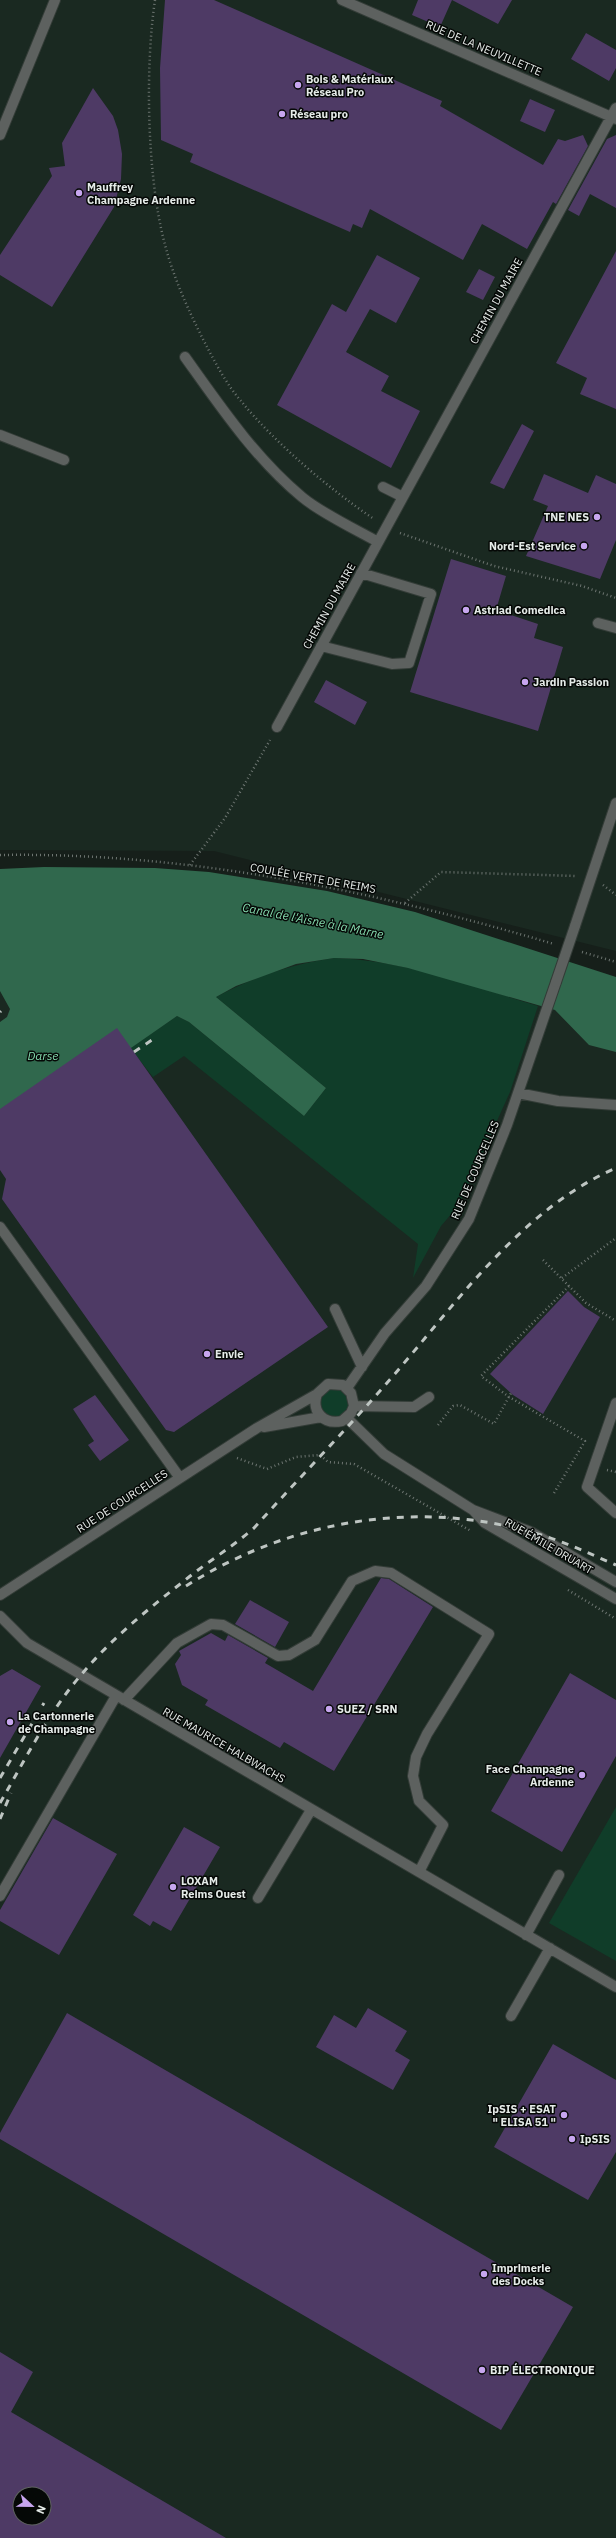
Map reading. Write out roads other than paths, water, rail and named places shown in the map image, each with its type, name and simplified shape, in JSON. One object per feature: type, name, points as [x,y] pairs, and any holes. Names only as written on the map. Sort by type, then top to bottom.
[{"type":"street","points":[[0,135],[55,0]]},
{"type":"street","name":"RUE DE LA NEUVILLETTE","points":[[342,0],[614,115]]},
{"type":"street","name":"CHEMIN DU MAIRE","points":[[277,727],[614,115]]},
{"type":"street","points":[[185,357],[235,426],[289,485],[303,498],[378,542]]},
{"type":"street","points":[[0,435],[64,460]]},
{"type":"street","points":[[383,487],[403,497]]},
{"type":"street","points":[[321,646],[392,664],[409,663],[431,594],[361,573]]},
{"type":"street","points":[[598,623],[616,628]]},
{"type":"street","name":"RUE DE COURCELLES","points":[[0,1595],[257,1428],[317,1394],[324,1386],[333,1383],[347,1388],[385,1333],[426,1286],[469,1219],[543,1026],[616,803]]},
{"type":"street","points":[[518,1094],[558,1101],[616,1105]]},
{"type":"street","points":[[0,1227],[180,1478]]},
{"type":"street","points":[[335,1308],[362,1367]]},
{"type":"street","points":[[347,1388],[351,1394],[354,1406],[347,1418]]},
{"type":"street","points":[[317,1394],[315,1407],[322,1418]]},
{"type":"street","points":[[354,1406],[414,1407],[429,1396]]},
{"type":"street","points":[[616,1403],[587,1487],[616,1513]]},
{"type":"street","name":"RUE DE COURCELLES","points":[[257,1428],[322,1418],[331,1422],[347,1418]]},
{"type":"street","name":"RUE ÉMILE DRUART","points":[[347,1418],[384,1454],[473,1510],[531,1532],[616,1582]]},
{"type":"street","name":"RUE ÉMILE DRUART","points":[[473,1510],[485,1523],[616,1600]]},
{"type":"street","points":[[0,1896],[120,1698],[177,1643],[212,1624],[223,1625],[278,1656],[289,1655],[315,1640],[352,1581],[375,1571],[391,1573],[489,1634],[427,1734],[416,1757],[413,1776],[419,1800],[443,1825],[419,1872]]},
{"type":"street","name":"RUE MAURICE HALBWACHS","points":[[0,1616],[27,1644],[616,1987]]},
{"type":"street","points":[[258,1898],[312,1810]]},
{"type":"street","points":[[526,1935],[558,1875]]},
{"type":"street","points":[[511,2016],[550,1948]]},
{"type":"water","points":[[44,867],[155,868],[209,872],[327,891],[415,912],[616,977],[616,1052],[589,1045],[555,1010],[408,968],[363,959],[334,958],[296,964],[236,986],[216,997],[326,1088],[304,1116],[189,1022],[177,1016],[0,1139],[0,1022],[7,1017],[10,1009],[0,991],[0,869]]},
{"type":"railway","points":[[134,1052],[155,1038]]},
{"type":"railway","points":[[0,1803],[47,1721],[69,1690],[104,1649],[157,1603],[254,1528],[393,1376],[467,1288],[521,1232],[551,1207],[582,1185],[616,1168]]},
{"type":"railway","points":[[186,1586],[226,1564],[267,1546],[309,1532],[353,1522],[397,1517],[442,1517],[487,1522],[542,1535],[616,1565]]},
{"type":"railway","points":[[0,1778],[44,1703]]},
{"type":"railway","points":[[0,1819],[11,1793]]},
{"type":"place","name":"Bois & Matériaux Réseau Pro","points":[[298,85]]},
{"type":"place","name":"Réseau pro","points":[[282,114]]},
{"type":"place","name":"Mauffrey Champagne Ardenne","points":[[79,193]]},
{"type":"place","name":"TNE NES","points":[[597,517]]},
{"type":"place","name":"Nord-Est Service","points":[[584,546]]},
{"type":"place","name":"Astriad Comedica","points":[[466,610]]},
{"type":"place","name":"Jardin Passion","points":[[525,682]]},
{"type":"place","name":"Envie","points":[[207,1354]]},
{"type":"place","name":"SUEZ / SRN","points":[[329,1709]]},
{"type":"place","name":"La Cartonnerie de Champagne","points":[[10,1722]]},
{"type":"place","name":"Face Champagne Ardenne","points":[[582,1775]]},
{"type":"place","name":"LOXAM Reims Ouest","points":[[173,1887]]},
{"type":"place","name":"IpSIS + ESAT \" ELISA 51 \"","points":[[564,2115]]},
{"type":"place","name":"IpSIS","points":[[572,2139]]},
{"type":"place","name":"Imprimerie des Docks","points":[[484,2274]]},
{"type":"place","name":"BIP ÉLECTRONIQUE","points":[[482,2370]]},
{"type":"water label","name":"Canal de l'Aisne à la Marne","points":[[313,921]]},
{"type":"water label","name":"Darse","points":[[43,1056]]}]
